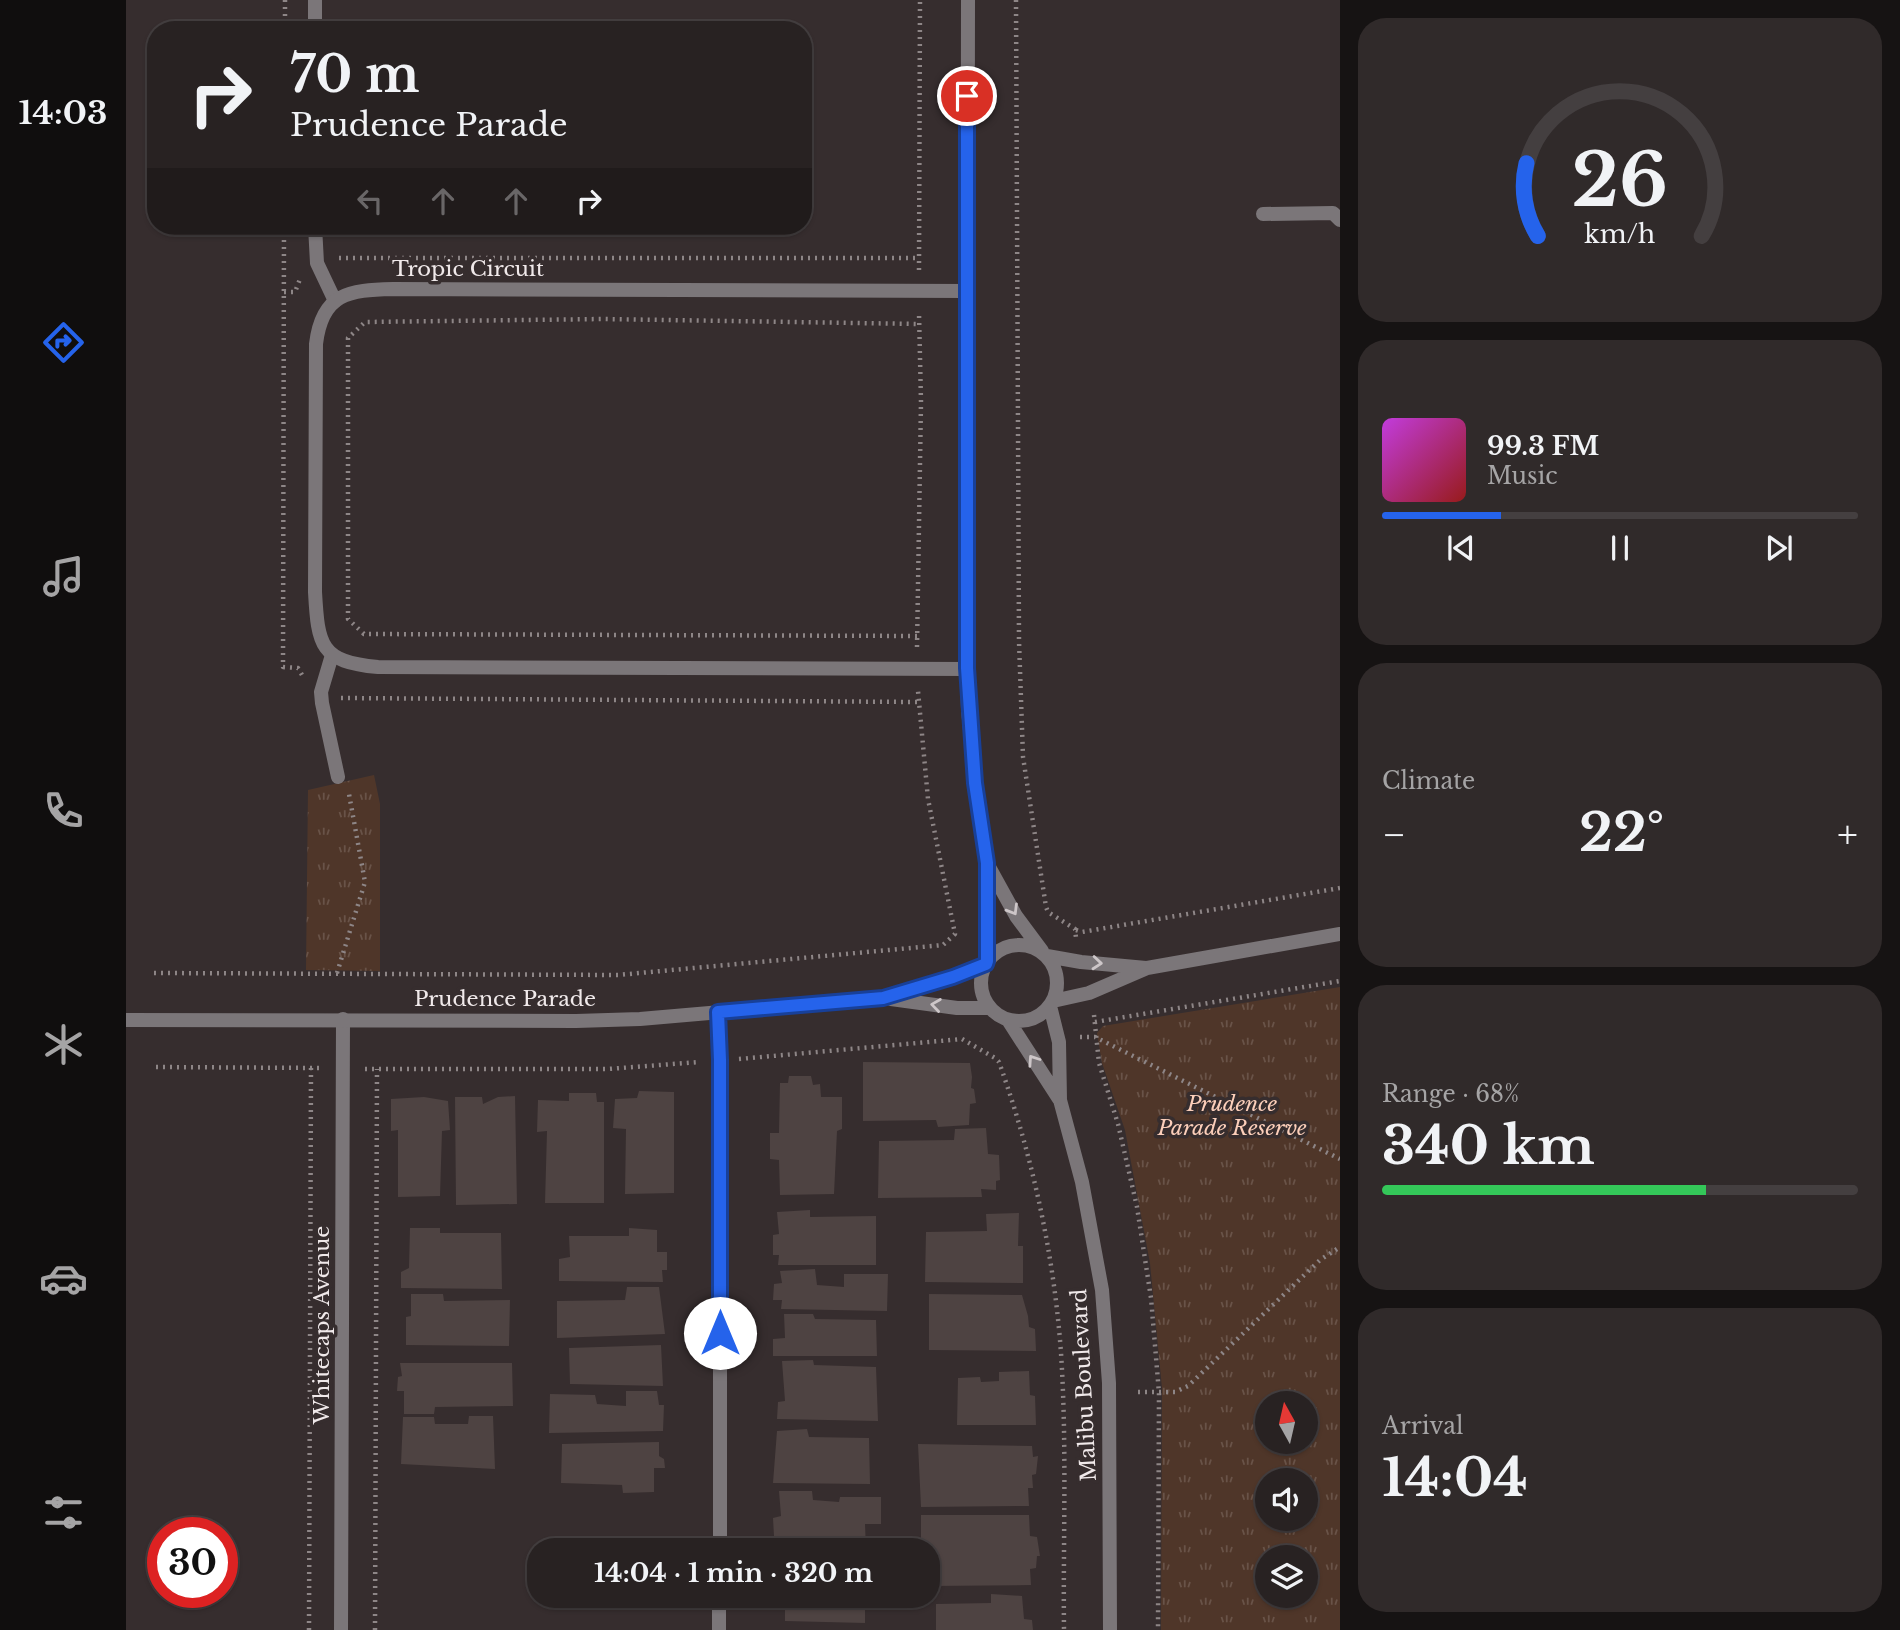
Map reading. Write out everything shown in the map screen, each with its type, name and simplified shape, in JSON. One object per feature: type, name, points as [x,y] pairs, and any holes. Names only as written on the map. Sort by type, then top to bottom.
[{"type":"street","points":[[315,0],[315,21]]},
{"type":"street","points":[[968,0],[967,668],[975,783],[987,863],[986,963],[981,976],[981,987],[990,1009],[1008,1020],[1031,1020],[1051,1004],[1057,990],[1054,966],[1016,916],[987,863]]},
{"type":"street","points":[[1263,214],[1333,213],[1340,220]]},
{"type":"street","points":[[315,235],[317,263],[335,301],[322,317],[318,328],[316,358],[315,592],[320,637],[331,655],[355,665],[378,667],[967,668]]},
{"type":"street","name":"Tropic Circuit","points":[[335,301],[346,294],[372,290],[967,291]]},
{"type":"street","points":[[331,655],[321,692],[338,777]]},
{"type":"street","points":[[1051,1004],[1089,993],[1147,968],[1340,934]]},
{"type":"street","points":[[986,963],[996,952],[1020,945],[1033,947],[1045,955],[1081,962],[1147,968]]},
{"type":"street","name":"Prudence Parade","points":[[126,1020],[640,1019],[883,998],[953,977],[986,963]]},
{"type":"street","name":"Prudence Parade","points":[[883,998],[957,1008],[990,1009]]},
{"type":"street","name":"Malibu Boulevard","points":[[1051,1004],[1059,1042],[1060,1100],[1082,1182],[1102,1290],[1109,1404],[1110,1630]]},
{"type":"street","points":[[718,1012],[720,1538]]},
{"type":"street","name":"Whitecaps Avenue","points":[[341,1630],[343,1019]]},
{"type":"street","name":"Malibu Boulevard","points":[[1008,1020],[1060,1100]]},
{"type":"street","points":[[719,1608],[719,1630]]},
{"type":"path","points":[[285,0],[285,21]]},
{"type":"path","points":[[154,973],[618,975],[943,945],[955,934],[928,799],[918,702],[921,402],[920,0]]},
{"type":"path","points":[[1016,0],[1019,641],[1023,757],[1046,907],[1048,912],[1082,932],[1340,888]]},
{"type":"path","points":[[284,235],[283,667],[298,668],[307,684],[321,692],[348,699],[918,702]]},
{"type":"path","points":[[284,292],[295,292],[300,279],[317,263],[327,258],[919,258]]},
{"type":"path","points":[[917,636],[364,634],[348,619],[348,338],[365,322],[603,319],[919,324]]},
{"type":"path","points":[[337,973],[365,882],[351,801],[345,780],[338,777]]},
{"type":"path","points":[[1075,929],[1081,962]]},
{"type":"path","points":[[1095,1021],[1340,981]]},
{"type":"path","points":[[1089,993],[1099,1063],[1118,1124],[1137,1207],[1151,1298],[1159,1393],[1158,1630]]},
{"type":"path","points":[[1059,1042],[1077,1037],[1095,1037],[1340,1159]]},
{"type":"path","points":[[156,1067],[608,1069],[962,1039],[995,1058],[999,1062],[1027,1150],[1053,1276],[1063,1419],[1064,1630]]},
{"type":"path","points":[[999,1062],[1028,1053]]},
{"type":"path","points":[[309,1630],[311,1068]]},
{"type":"path","points":[[375,1630],[377,1069]]},
{"type":"path","points":[[1138,1392],[1175,1392],[1188,1386],[1320,1260],[1340,1247]]},
{"type":"green space","points":[[374,775],[380,804],[380,971],[306,970],[308,790]]},
{"type":"green space","name":"Prudence Parade Reserve","points":[[1340,987],[1340,1630],[1161,1630],[1162,1388],[1150,1263],[1125,1130],[1102,1063],[1097,1033],[1103,1026]]},
{"type":"building","points":[[863,1062],[970,1063],[971,1088],[974,1089],[976,1103],[970,1104],[969,1125],[938,1127],[936,1120],[863,1121]]},
{"type":"building","points":[[789,1076],[811,1076],[813,1085],[820,1084],[821,1097],[842,1097],[842,1129],[837,1131],[834,1194],[780,1195],[779,1160],[770,1159],[770,1133],[779,1133],[780,1083],[788,1083]]},
{"type":"building","points":[[639,1091],[674,1092],[674,1193],[625,1194],[626,1129],[613,1128],[615,1099],[637,1098]]},
{"type":"building","points":[[569,1093],[596,1093],[597,1102],[604,1102],[604,1203],[545,1203],[547,1131],[537,1132],[538,1100],[569,1101]]},
{"type":"building","points":[[515,1096],[517,1204],[456,1205],[455,1097],[482,1097],[483,1104],[498,1097]]},
{"type":"building","points":[[424,1097],[448,1101],[450,1130],[442,1131],[440,1196],[398,1197],[398,1130],[391,1131],[391,1099]]},
{"type":"building","points":[[986,1128],[988,1154],[999,1155],[1000,1180],[996,1181],[996,1190],[981,1189],[982,1197],[878,1198],[879,1141],[954,1140],[955,1129]]},
{"type":"building","points":[[810,1210],[810,1217],[876,1216],[876,1265],[778,1265],[779,1255],[773,1255],[773,1235],[779,1234],[777,1212]]},
{"type":"building","points":[[1019,1213],[1018,1246],[1023,1246],[1023,1283],[925,1282],[926,1232],[987,1231],[986,1214]]},
{"type":"building","points":[[410,1228],[440,1228],[440,1233],[501,1233],[502,1289],[401,1288],[401,1272],[409,1268]]},
{"type":"building","points":[[629,1228],[657,1230],[657,1252],[667,1252],[667,1270],[662,1270],[663,1282],[559,1281],[559,1259],[570,1257],[569,1236],[629,1236]]},
{"type":"building","points":[[815,1269],[817,1285],[844,1287],[844,1274],[888,1274],[887,1311],[781,1309],[782,1300],[773,1300],[774,1284],[782,1283],[780,1271]]},
{"type":"building","points":[[627,1287],[659,1287],[665,1334],[557,1338],[557,1301],[625,1300]]},
{"type":"building","points":[[411,1294],[443,1294],[444,1301],[510,1300],[509,1346],[406,1345],[406,1317],[411,1316]]},
{"type":"building","points":[[929,1294],[1022,1295],[1029,1327],[1035,1329],[1036,1351],[929,1350]]},
{"type":"building","points":[[784,1314],[813,1314],[815,1319],[876,1320],[877,1356],[773,1356],[773,1339],[785,1338]]},
{"type":"building","points":[[661,1345],[663,1386],[570,1384],[569,1348]]},
{"type":"building","points":[[813,1360],[814,1365],[876,1367],[878,1421],[777,1419],[778,1402],[785,1401],[782,1361]]},
{"type":"building","points":[[400,1363],[512,1363],[513,1406],[435,1407],[434,1414],[404,1414],[404,1391],[397,1391],[398,1377],[402,1376]]},
{"type":"building","points":[[1029,1371],[1030,1395],[1035,1396],[1036,1425],[957,1425],[958,1378],[980,1377],[981,1382],[999,1381],[999,1372]]},
{"type":"building","points":[[626,1391],[657,1391],[659,1405],[664,1405],[663,1431],[549,1433],[550,1394],[595,1395],[597,1404],[626,1406]]},
{"type":"building","points":[[469,1416],[493,1416],[495,1469],[401,1464],[403,1417],[434,1417],[435,1424],[468,1424]]},
{"type":"building","points":[[807,1429],[809,1437],[869,1438],[870,1484],[773,1483],[777,1431]]},
{"type":"building","points":[[659,1442],[659,1456],[664,1459],[665,1468],[654,1468],[654,1492],[623,1493],[622,1485],[561,1483],[562,1444]]},
{"type":"building","points":[[918,1444],[1032,1446],[1033,1457],[1038,1456],[1036,1474],[1032,1475],[1033,1488],[1028,1488],[1029,1506],[921,1507]]},
{"type":"building","points":[[779,1491],[812,1491],[813,1500],[839,1502],[840,1497],[881,1497],[881,1524],[865,1524],[866,1538],[777,1538],[774,1536],[773,1518],[781,1516]]},
{"type":"building","points":[[921,1515],[1029,1515],[1030,1536],[1037,1537],[1040,1556],[1037,1556],[1036,1568],[1030,1569],[1031,1585],[940,1586],[940,1538],[921,1538]]},
{"type":"building","points":[[991,1594],[1022,1596],[1024,1619],[1032,1620],[1033,1630],[936,1630],[936,1608],[940,1608],[940,1604],[991,1603]]},
{"type":"building","points":[[785,1608],[865,1608],[865,1623],[785,1621]]},
{"type":"route","points":[[720,1333],[718,1012],[883,998],[953,977],[986,964],[987,961],[987,863],[975,783],[967,668],[967,96]]}]
